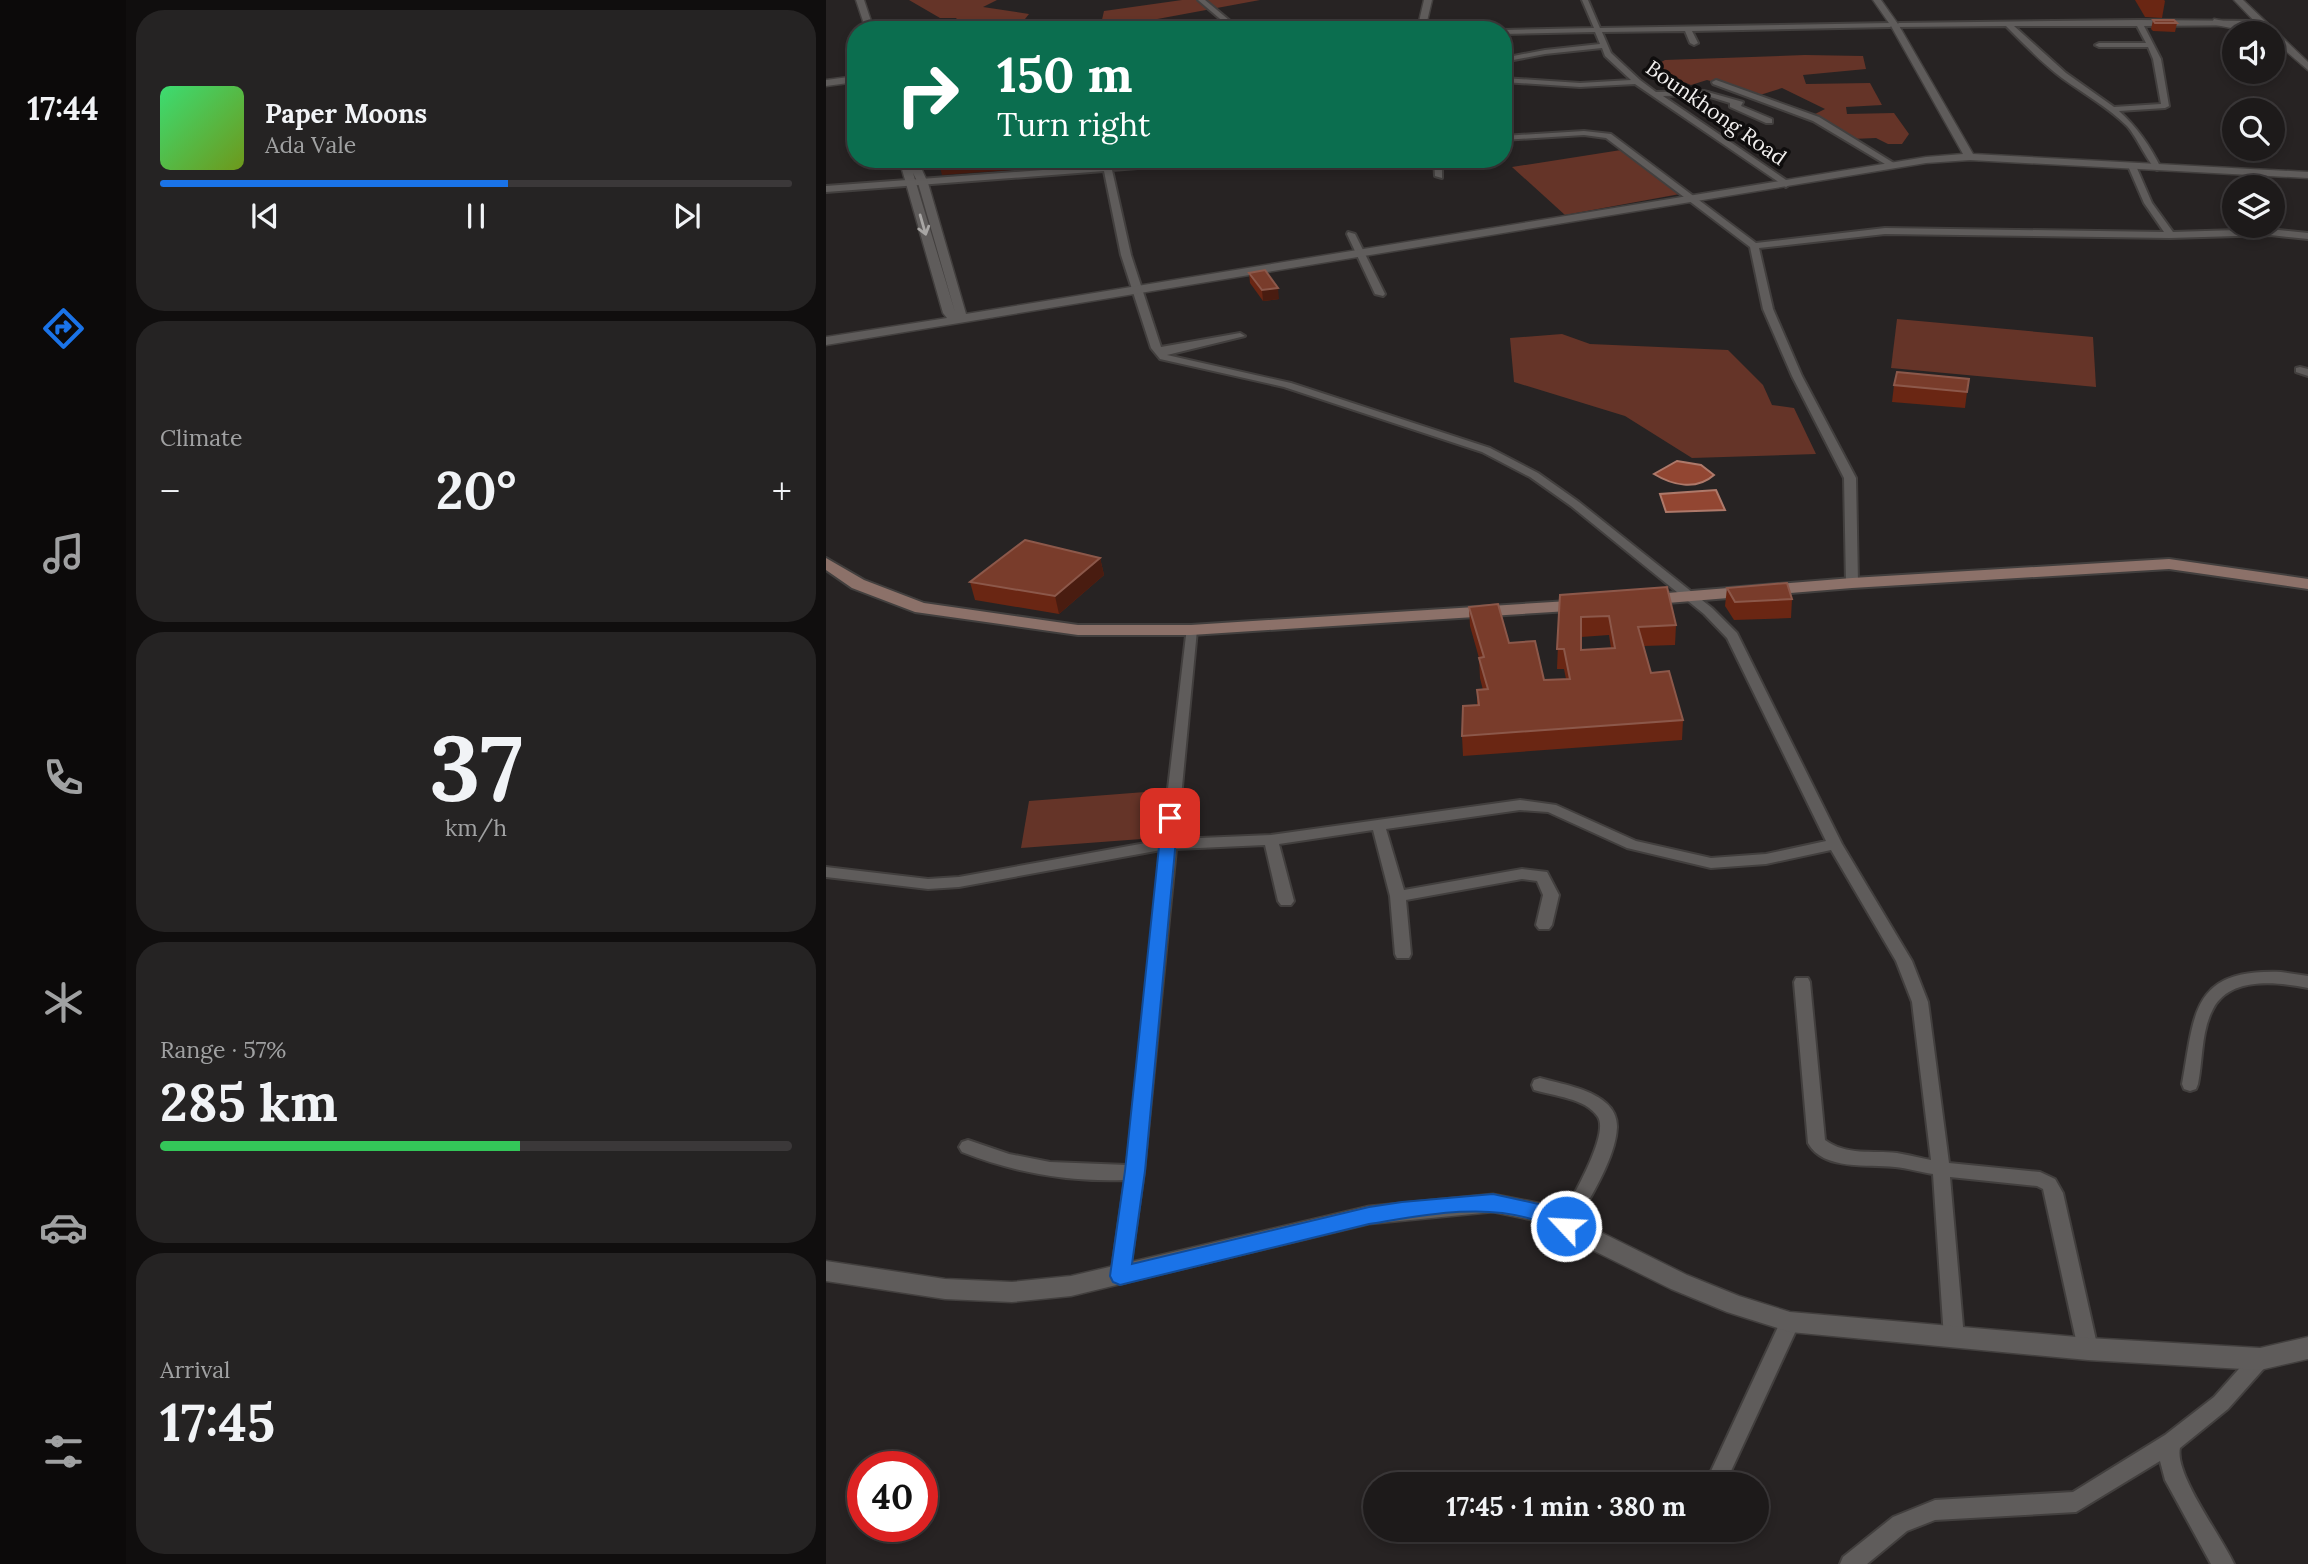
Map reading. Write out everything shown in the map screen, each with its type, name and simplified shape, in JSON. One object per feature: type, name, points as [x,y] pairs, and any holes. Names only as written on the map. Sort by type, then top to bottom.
[{"type":"main road","points":[[826,563],[858,584],[921,608],[1078,630],[1191,630],[1612,603],[1852,583],[2169,564],[2308,584]]},
{"type":"street","points":[[852,0],[859,21]]},
{"type":"street","points":[[860,0],[867,21]]},
{"type":"street","points":[[1201,0],[1227,21]]},
{"type":"street","points":[[1423,21],[1428,0]]},
{"type":"street","name":"Bounkhong Road","points":[[1585,0],[1608,54],[1637,82],[1786,184]]},
{"type":"street","points":[[1877,0],[1970,157]]},
{"type":"street","points":[[2211,21],[2234,16],[2241,4],[2257,20]]},
{"type":"street","points":[[1512,32],[2257,20]]},
{"type":"street","points":[[2211,21],[2222,23]]},
{"type":"street","points":[[2116,109],[2165,106],[2157,59],[2139,22]]},
{"type":"street","points":[[2007,24],[2049,64],[2116,109],[2148,143],[2157,167]]},
{"type":"street","points":[[1688,29],[1693,44]]},
{"type":"street","points":[[2099,45],[2150,45]]},
{"type":"street","points":[[1512,59],[1545,52],[1605,46]]},
{"type":"street","points":[[2285,46],[2308,68]]},
{"type":"street","points":[[826,83],[847,80]]},
{"type":"street","points":[[1512,81],[1580,85],[1637,82]]},
{"type":"street","points":[[1716,82],[1830,127],[1893,165]]},
{"type":"street","points":[[1652,94],[1704,93],[1740,104]]},
{"type":"street","points":[[1761,98],[1732,106],[1769,121]]},
{"type":"street","points":[[1512,138],[1602,134],[1694,198],[1754,246],[1768,309],[1797,376],[1850,478],[1852,583]]},
{"type":"street","points":[[826,341],[1893,165],[1970,157],[2308,175]]},
{"type":"street","points":[[2133,166],[2148,203],[2170,235]]},
{"type":"street","points":[[909,168],[917,183]]},
{"type":"street","points":[[914,168],[950,313],[954,319]]},
{"type":"street","points":[[826,189],[1120,168]]},
{"type":"street","points":[[1439,168],[1439,176]]},
{"type":"street","points":[[1108,169],[1137,290],[1159,352],[1177,361],[1287,385],[1486,450],[1534,475],[1575,504],[1687,597],[1708,611],[1733,636],[1835,844],[1904,961],[1920,1002],[1941,1169],[1954,1338]]},
{"type":"street","points":[[1754,246],[1885,231],[2170,235],[2270,232],[2308,236]]},
{"type":"street","points":[[1351,234],[1358,254],[1380,294]]},
{"type":"street","points":[[1159,352],[1240,336]]},
{"type":"street","points":[[1120,1276],[1135,1171],[1191,630]]},
{"type":"street","points":[[826,872],[928,884],[959,882],[1167,844],[1271,840],[1533,805],[1564,811],[1592,829],[1632,845],[1711,863],[1766,859],[1835,844]]},
{"type":"street","points":[[1378,824],[1398,896],[1403,954]]},
{"type":"street","points":[[1271,840],[1286,901]]},
{"type":"street","points":[[1398,896],[1522,874],[1542,876],[1551,895],[1544,925]]},
{"type":"street","points":[[2190,1084],[2205,1007],[2225,985],[2267,977],[2308,982]]},
{"type":"street","points":[[1802,982],[1817,1143],[1829,1152],[1845,1157],[1896,1160],[1941,1169],[2040,1180],[2049,1184],[2054,1193],[2088,1349]]},
{"type":"street","points":[[1540,1085],[1577,1094],[1607,1115],[1609,1124],[1601,1153],[1566,1226]]},
{"type":"street","points":[[968,1147],[991,1157],[1048,1172],[1084,1175],[1135,1171]]},
{"type":"street","points":[[826,1271],[945,1289],[1012,1292],[1072,1286],[1369,1215],[1493,1203],[1536,1211],[1679,1282],[1735,1305],[1790,1322],[2088,1349],[2260,1359],[2308,1348]]},
{"type":"street","points":[[1721,1472],[1790,1322]]},
{"type":"street","points":[[1851,1564],[1900,1524],[1934,1510],[2076,1502],[2172,1442],[2221,1403],[2260,1359]]},
{"type":"street","points":[[2172,1442],[2168,1462],[2172,1473],[2223,1564]]},
{"type":"shaded area","points":[[909,0],[997,0],[983,7],[1029,14],[1023,21],[958,21],[956,18],[940,18]]},
{"type":"shaded area","points":[[1182,0],[1260,0],[1147,21],[1102,21],[1104,11]]},
{"type":"shaded area","points":[[1805,55],[1863,56],[1866,69],[1803,75],[1806,84],[1870,83],[1882,105],[1846,107],[1847,114],[1894,113],[1909,134],[1902,144],[1888,144],[1876,138],[1852,139],[1813,115],[1825,109],[1782,88],[1760,95],[1707,80],[1691,85],[1650,68],[1665,60]]},
{"type":"shaded area","points":[[1621,150],[1680,194],[1565,215],[1512,167]]},
{"type":"shaded area","points":[[1897,319],[2093,337],[2096,387],[1891,368]]},
{"type":"shaded area","points":[[1562,334],[1590,344],[1728,350],[1763,385],[1772,405],[1794,408],[1816,454],[1692,458],[1625,416],[1514,382],[1510,338]]},
{"type":"shaded area","points":[[1677,461],[1701,465],[1714,475],[1700,483],[1684,485],[1654,474]]},
{"type":"shaded area","points":[[1716,490],[1725,510],[1666,512],[1660,494]]},
{"type":"shaded area","points":[[1158,791],[1155,838],[1021,848],[1029,801]]},
{"type":"building","points":[[2153,20],[2174,20],[2177,23],[2155,23]]},
{"type":"building","points":[[1265,270],[1278,288],[1262,290],[1249,273]]},
{"type":"building","points":[[1897,372],[1969,379],[1967,392],[1894,385]]},
{"type":"building","points":[[1025,540],[1100,558],[1055,596],[970,582]]},
{"type":"building","points":[[1787,583],[1792,599],[1735,602],[1727,588]]},
{"type":"building","points":[[1667,587],[1676,625],[1638,627],[1651,673],[1669,671],[1683,720],[1462,736],[1463,706],[1479,705],[1477,690],[1488,689],[1479,658],[1484,657],[1469,607],[1498,604],[1509,643],[1535,641],[1544,680],[1570,679],[1564,649],[1557,649],[1560,595]],"holes":[[[1609,616],[1615,648],[1581,650],[1581,617]]]},
{"type":"route","points":[[1170,818],[1135,1171],[1120,1276],[1369,1215],[1402,1210],[1493,1203],[1536,1211],[1566,1226]]}]
